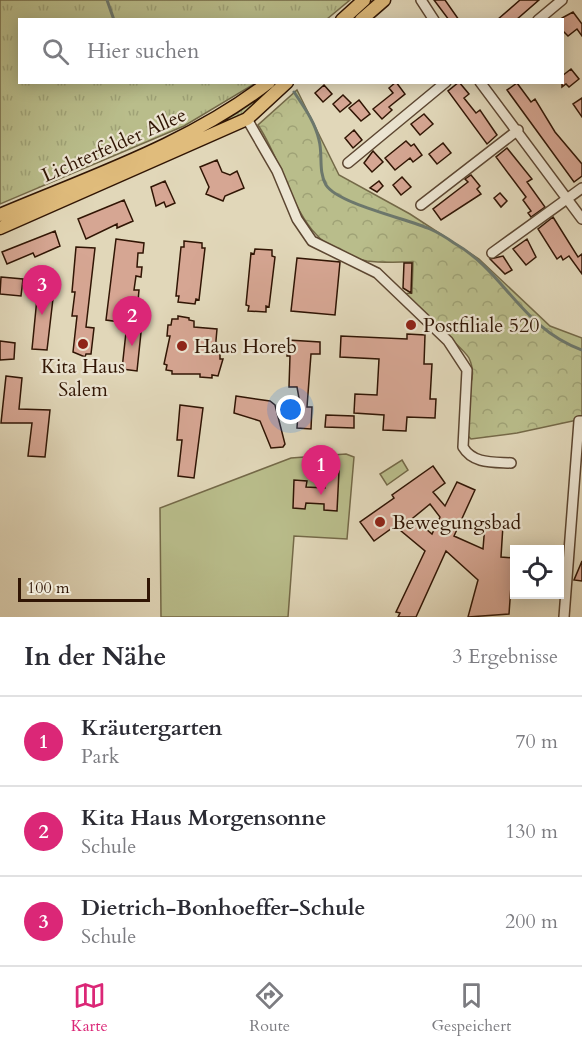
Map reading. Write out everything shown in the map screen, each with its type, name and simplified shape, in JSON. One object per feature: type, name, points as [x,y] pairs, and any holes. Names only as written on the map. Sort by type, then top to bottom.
[{"type":"main road","points":[[344,18],[364,0]]},
{"type":"main road","points":[[363,18],[384,0]]},
{"type":"main road","name":"Lichterfelder Allee","points":[[0,215],[183,138],[227,113],[266,84]]},
{"type":"main road","name":"Lichterfelder Allee","points":[[0,228],[247,119],[285,84]]},
{"type":"street","points":[[421,0],[433,18]]},
{"type":"street","points":[[540,18],[562,0]]},
{"type":"street","points":[[348,163],[444,84]]},
{"type":"street","points":[[482,84],[582,219]]},
{"type":"street","points":[[247,119],[277,171],[297,219],[312,241],[377,273],[448,340],[462,358],[468,378],[463,447],[468,455],[477,460],[511,463]]},
{"type":"street","points":[[421,205],[518,130]]},
{"type":"street","points":[[492,253],[582,188]]},
{"type":"street","points":[[564,617],[581,421]]},
{"type":"green space","points":[[0,0],[350,0],[328,18],[18,18],[18,84],[254,84],[184,126],[0,204]]},
{"type":"green space","points":[[271,84],[282,84],[242,116],[0,223],[0,219],[184,140]]},
{"type":"green space","points":[[297,90],[339,175],[410,214],[479,259],[550,326],[582,338],[582,419],[517,433],[471,439],[466,434],[472,375],[469,358],[458,345],[401,294],[412,293],[413,262],[367,261],[343,254],[324,242],[309,226],[298,208],[258,125]]},
{"type":"green space","points":[[346,454],[354,457],[347,539],[294,536],[288,617],[161,617],[160,508],[291,458]]},
{"type":"green space","points":[[402,460],[408,470],[387,485],[380,474]]},
{"type":"building","points":[[434,0],[445,0],[458,18],[448,18]]},
{"type":"building","points":[[520,0],[539,0],[518,18],[499,18]]},
{"type":"building","points":[[573,12],[582,24],[582,36],[577,29],[568,36],[564,32],[564,18],[562,18]]},
{"type":"building","points":[[571,69],[579,79],[569,87],[566,84],[562,87],[564,74]]},
{"type":"building","points":[[398,84],[405,94],[389,107],[392,110],[382,119],[373,109],[393,93],[389,88]]},
{"type":"building","points":[[457,84],[461,84],[469,94],[464,98],[476,113],[480,110],[497,135],[487,144],[448,91]]},
{"type":"building","points":[[518,84],[531,102],[535,99],[555,132],[582,164],[582,176],[574,182],[507,90]]},
{"type":"building","points":[[324,85],[332,94],[323,102],[315,93]]},
{"type":"building","points":[[343,95],[351,103],[340,112],[333,104]]},
{"type":"building","points":[[582,98],[582,117],[573,104]]},
{"type":"building","points":[[359,100],[370,114],[361,121],[349,108]]},
{"type":"building","points":[[424,114],[433,124],[420,135],[411,124]]},
{"type":"building","points":[[354,130],[362,140],[353,148],[345,138]]},
{"type":"building","points":[[406,141],[411,146],[414,144],[422,155],[413,162],[410,158],[395,170],[385,158]]},
{"type":"building","points":[[443,143],[451,153],[437,164],[429,154]]},
{"type":"building","points":[[507,148],[532,179],[527,182],[545,207],[531,217],[528,213],[531,211],[523,200],[526,197],[496,157]]},
{"type":"building","points":[[373,151],[383,162],[372,172],[364,163]]},
{"type":"building","points":[[217,160],[222,172],[230,175],[237,171],[244,188],[225,196],[223,201],[206,194],[209,187],[200,167]]},
{"type":"building","points":[[471,175],[480,186],[477,189],[481,194],[441,220],[433,209],[468,182],[465,179]]},
{"type":"building","points":[[402,177],[411,187],[401,195],[393,185]]},
{"type":"building","points":[[165,181],[175,203],[166,207],[164,202],[156,206],[151,187]]},
{"type":"building","points":[[379,181],[383,186],[377,192],[370,188]]},
{"type":"building","points":[[500,193],[507,201],[501,207],[494,198]]},
{"type":"building","points":[[124,200],[133,221],[117,228],[117,224],[86,239],[78,219]]},
{"type":"building","points":[[553,217],[578,257],[582,254],[582,274],[569,256],[563,260],[561,256],[557,259],[538,229]]},
{"type":"building","points":[[55,231],[60,246],[35,257],[33,253],[7,264],[2,252]]},
{"type":"building","points":[[116,239],[144,243],[143,253],[138,253],[137,267],[142,267],[141,277],[136,276],[134,290],[139,290],[137,312],[143,313],[137,371],[122,369],[127,323],[106,320]]},
{"type":"building","points":[[527,239],[536,257],[526,265],[513,249]]},
{"type":"building","points":[[184,241],[202,243],[202,248],[205,248],[199,300],[196,299],[195,304],[178,302],[179,296],[176,296],[181,247],[184,247]]},
{"type":"building","points":[[76,247],[95,248],[86,327],[94,328],[91,354],[86,354],[85,357],[73,352],[77,316],[72,316]]},
{"type":"building","points":[[255,249],[272,250],[272,256],[275,257],[269,307],[266,306],[266,312],[248,311],[249,306],[246,305],[251,253],[254,254]]},
{"type":"building","points":[[503,256],[512,270],[505,274],[490,259]]},
{"type":"building","points":[[297,258],[340,262],[335,315],[291,311]]},
{"type":"building","points":[[404,263],[412,263],[411,293],[403,288]]},
{"type":"building","points":[[1,277],[23,279],[21,296],[0,294]]},
{"type":"building","points":[[38,288],[54,290],[47,350],[32,349]]},
{"type":"building","name":"Haus Horeb","points":[[178,316],[194,321],[194,327],[217,329],[215,352],[220,353],[220,359],[223,359],[218,376],[212,375],[212,378],[200,377],[200,374],[172,374],[172,371],[166,370],[167,365],[164,364],[170,336],[167,336],[168,325],[171,325],[172,319],[178,319]]},
{"type":"building","points":[[407,334],[425,335],[424,364],[432,364],[430,399],[436,399],[435,418],[407,417],[406,431],[383,430],[384,415],[354,413],[355,394],[377,395],[379,359],[340,357],[341,336],[407,339]]},
{"type":"building","points":[[288,340],[320,342],[320,354],[311,354],[307,407],[312,407],[311,429],[297,428],[299,398],[297,387],[289,387]]},
{"type":"building","points":[[0,341],[15,343],[14,359],[0,360]]},
{"type":"building","points":[[6,376],[22,378],[19,409],[50,410],[45,457],[28,456],[32,423],[1,423]]},
{"type":"building","points":[[236,396],[270,401],[275,405],[285,444],[283,447],[271,448],[260,421],[234,413]]},
{"type":"building","points":[[180,405],[203,408],[194,478],[178,476],[182,440],[177,440]]},
{"type":"building","points":[[326,415],[354,416],[354,428],[325,427]]},
{"type":"building","points":[[433,466],[445,483],[433,492],[445,506],[457,482],[475,490],[454,536],[483,549],[485,524],[503,525],[501,557],[510,558],[509,614],[468,617],[478,580],[446,551],[416,617],[398,617],[400,613],[396,612],[425,551],[395,526],[374,541],[360,522],[394,498],[392,495]],"holes":[[[430,504],[440,517],[432,534],[413,518]]]},
{"type":"building","points":[[326,470],[339,471],[337,511],[324,510],[324,504],[306,503],[305,509],[293,508],[294,480],[307,481],[306,487],[325,488]]},
{"type":"building","points":[[582,561],[582,581],[574,580]]},
{"type":"waterway","points":[[107,0],[113,18]]},
{"type":"waterway","points":[[294,92],[315,127],[320,145],[324,180],[333,192],[358,205],[420,225],[446,237],[487,268],[543,328],[582,350]]},
{"type":"place","name":"Dietrich-Bonhoeffer-Schule","points":[[42,315]]},
{"type":"place","name":"Postfiliale 520","points":[[411,325]]},
{"type":"place","name":"Kita Haus Salem","points":[[83,344]]},
{"type":"place","name":"Kita Haus Morgensonne","points":[[132,346]]},
{"type":"place","name":"Haus Horeb","points":[[182,346]]},
{"type":"place","name":"Kräutergarten","points":[[321,495]]},
{"type":"place","name":"Bewegungsbad","points":[[380,522]]}]
